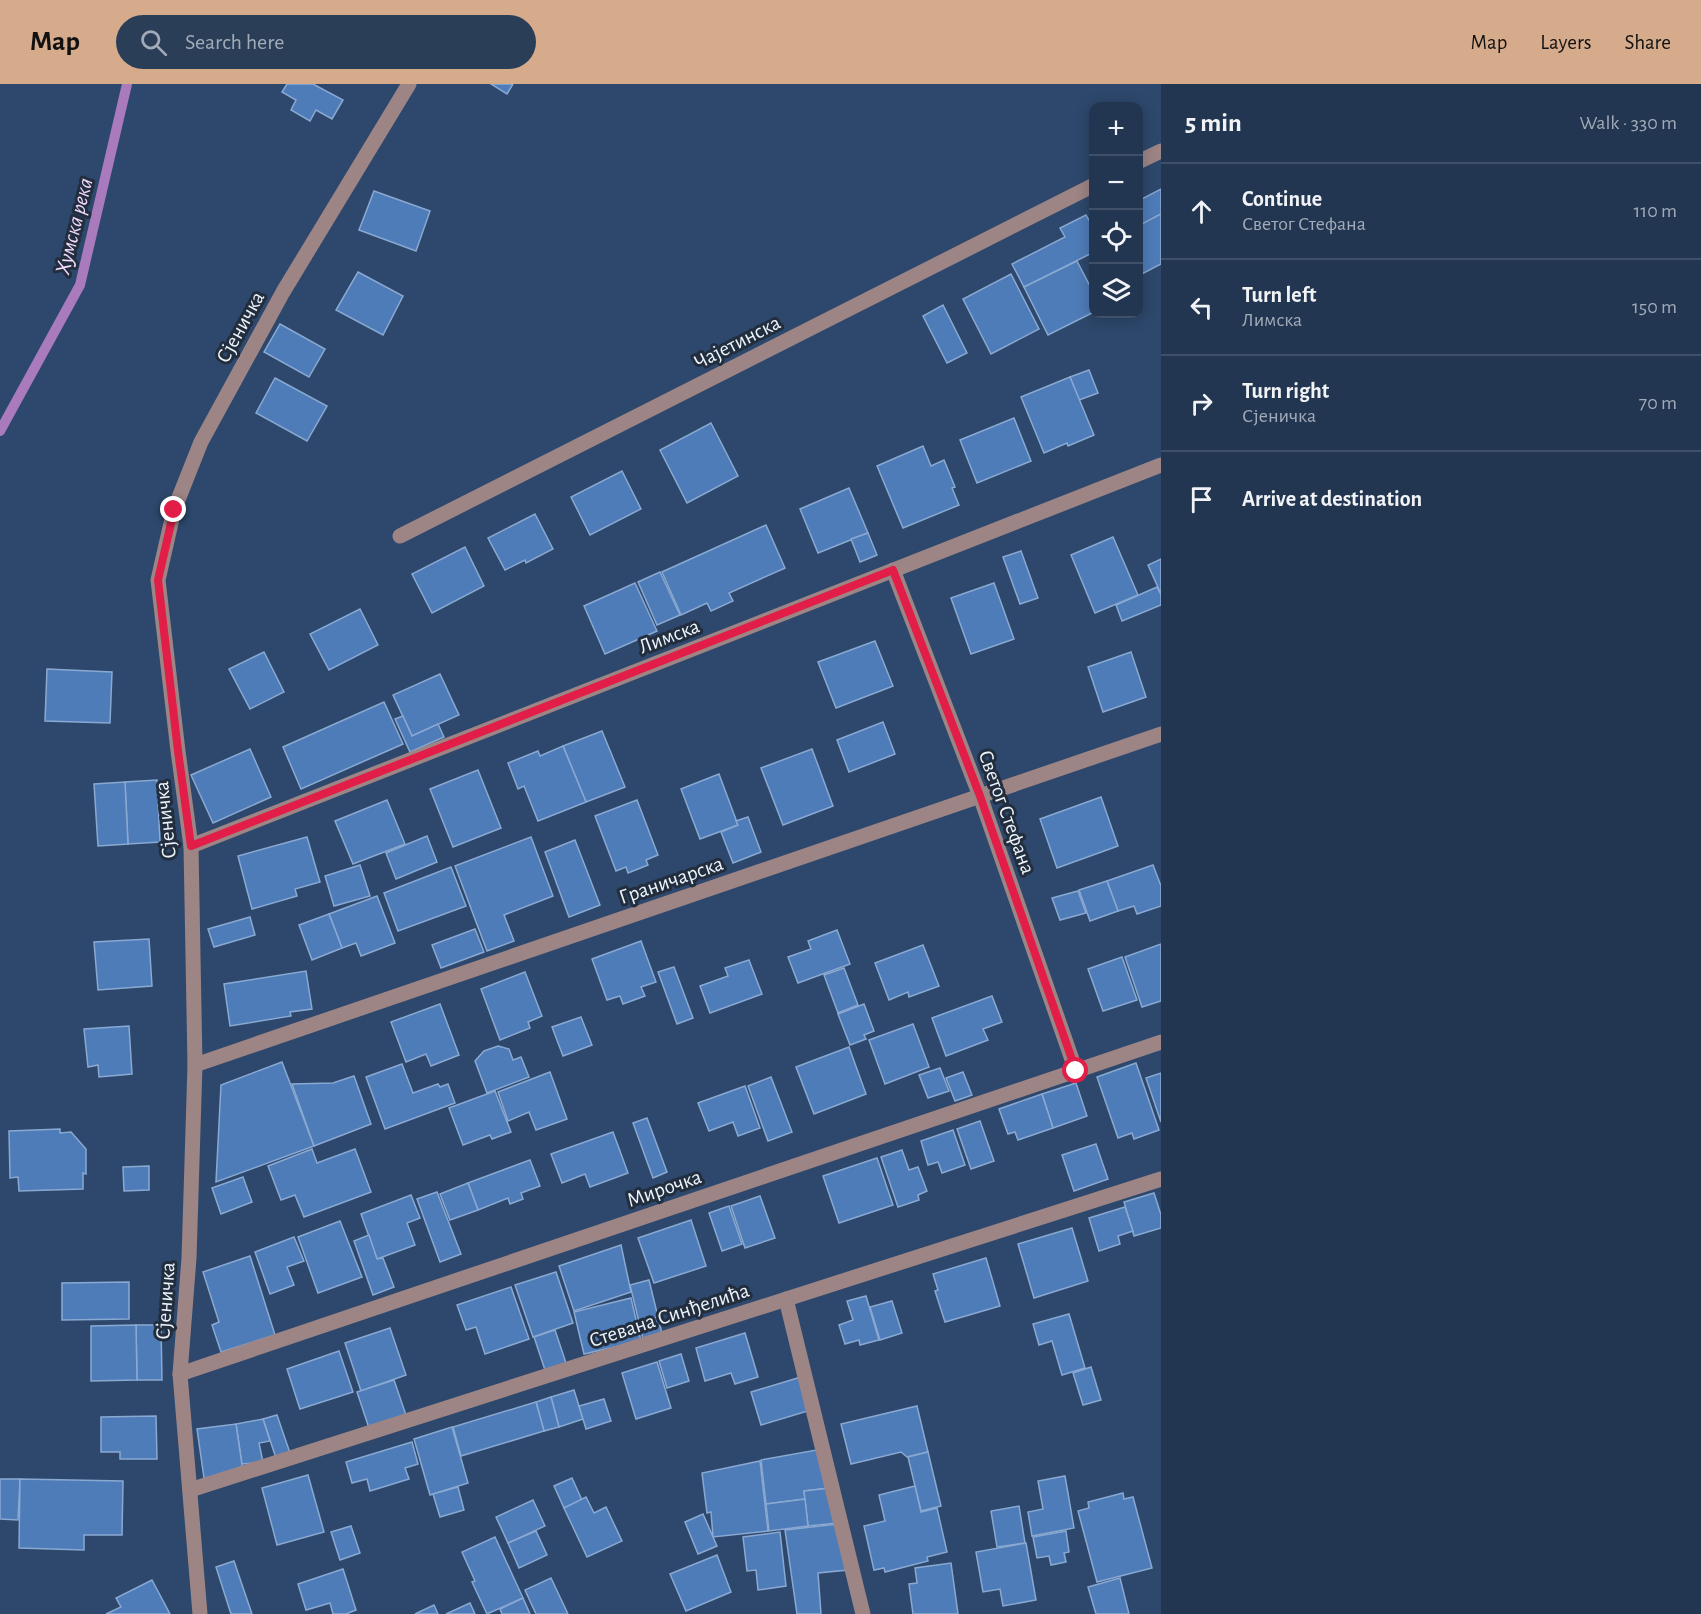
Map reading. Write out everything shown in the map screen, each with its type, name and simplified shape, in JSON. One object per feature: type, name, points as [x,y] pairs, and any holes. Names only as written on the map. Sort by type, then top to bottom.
[{"type":"street","name":"Сјеничка","points":[[200,1614],[180,1374],[189,1258],[195,1065],[191,846],[158,580],[174,510],[201,442],[283,292],[409,84]]},
{"type":"street","points":[[1143,160],[1161,151]]},
{"type":"street","name":"Чајетинска","points":[[400,536],[1089,188]]},
{"type":"street","name":"Лимска","points":[[191,846],[1161,465]]},
{"type":"street","name":"Светог Стефана","points":[[893,570],[980,796],[1076,1071]]},
{"type":"street","name":"Граничарска","points":[[195,1065],[1161,734]]},
{"type":"street","name":"Мирочка","points":[[180,1374],[1161,1042]]},
{"type":"street","name":"Стевана Синђелића","points":[[190,1490],[1161,1179]]},
{"type":"street","points":[[786,1299],[863,1614]]},
{"type":"building","points":[[287,84],[313,84],[343,100],[332,119],[316,110],[310,121],[291,110],[296,100],[282,92]]},
{"type":"building","points":[[491,84],[513,84],[507,94]]},
{"type":"building","points":[[1161,189],[1161,214],[1143,224],[1143,210],[1143,198]]},
{"type":"building","points":[[374,191],[430,211],[416,251],[359,230]]},
{"type":"building","points":[[1161,214],[1161,264],[1143,273],[1143,264],[1143,223]]},
{"type":"building","points":[[1086,215],[1089,220],[1089,254],[1024,287],[1012,264],[1065,237],[1060,228]]},
{"type":"building","points":[[1077,261],[1089,284],[1089,314],[1048,335],[1024,287]]},
{"type":"building","points":[[358,272],[403,296],[383,335],[336,310]]},
{"type":"building","points":[[1011,274],[1039,329],[991,354],[963,299]]},
{"type":"building","points":[[943,305],[967,353],[947,363],[923,316]]},
{"type":"building","points":[[280,324],[325,349],[309,377],[264,352]]},
{"type":"building","points":[[1089,370],[1098,393],[1079,400],[1070,377]]},
{"type":"building","points":[[1070,377],[1094,435],[1044,453],[1021,397]]},
{"type":"building","points":[[275,378],[327,406],[307,441],[256,413]]},
{"type":"building","points":[[1014,418],[1031,461],[977,483],[960,440]]},
{"type":"building","points":[[711,423],[738,476],[687,503],[660,450]]},
{"type":"building","points":[[923,446],[931,466],[944,460],[955,487],[952,488],[959,505],[903,528],[877,466]]},
{"type":"building","points":[[622,471],[641,509],[590,535],[571,497]]},
{"type":"building","points":[[849,488],[868,533],[818,553],[800,509]]},
{"type":"building","points":[[535,514],[553,549],[526,563],[525,560],[505,570],[488,538]]},
{"type":"building","points":[[766,525],[785,568],[729,593],[733,601],[711,611],[707,603],[681,615],[662,572]]},
{"type":"building","points":[[868,533],[877,555],[860,562],[851,539]]},
{"type":"building","points":[[1113,537],[1138,595],[1095,613],[1071,555]]},
{"type":"building","points":[[465,547],[484,586],[432,613],[412,574]]},
{"type":"building","points":[[1021,551],[1038,598],[1020,604],[1003,557]]},
{"type":"building","points":[[1161,559],[1161,594],[1148,565]]},
{"type":"building","points":[[660,572],[680,615],[657,625],[638,582]]},
{"type":"building","points":[[635,583],[657,631],[605,654],[584,606]]},
{"type":"building","points":[[994,583],[1014,639],[971,654],[951,598]]},
{"type":"building","points":[[1157,587],[1161,595],[1161,605],[1122,621],[1116,605]]},
{"type":"building","points":[[360,609],[378,645],[329,670],[310,634]]},
{"type":"building","points":[[875,641],[893,686],[836,708],[818,662]]},
{"type":"building","points":[[264,652],[284,692],[250,709],[229,669]]},
{"type":"building","points":[[1131,652],[1146,697],[1103,712],[1088,667]]},
{"type":"building","points":[[47,669],[112,672],[110,723],[45,721]]},
{"type":"building","points":[[440,674],[459,715],[412,736],[393,695]]},
{"type":"building","points":[[384,702],[403,744],[301,789],[283,747]]},
{"type":"building","points":[[403,716],[412,736],[438,724],[444,737],[410,752],[395,719]]},
{"type":"building","points":[[883,722],[895,754],[849,772],[837,740]]},
{"type":"building","points":[[602,731],[625,787],[586,802],[563,746]]},
{"type":"building","points":[[563,746],[586,802],[538,821],[524,786],[518,789],[508,763],[538,751],[540,756]]},
{"type":"building","points":[[250,749],[271,797],[213,823],[191,775]]},
{"type":"building","points":[[812,749],[833,806],[783,825],[761,768]]},
{"type":"building","points":[[478,770],[501,828],[453,847],[430,789]]},
{"type":"building","points":[[719,774],[738,825],[700,839],[681,789]]},
{"type":"building","points":[[157,780],[160,842],[128,844],[125,782]]},
{"type":"building","points":[[125,782],[128,844],[98,846],[94,784]]},
{"type":"building","points":[[1101,797],[1118,846],[1057,868],[1040,819]]},
{"type":"building","points":[[387,800],[405,844],[353,864],[335,821]]},
{"type":"building","points":[[637,800],[658,855],[646,860],[648,865],[628,873],[626,867],[616,871],[595,816]]},
{"type":"building","points":[[748,817],[761,852],[733,863],[721,832],[738,825],[736,821]]},
{"type":"building","points":[[427,836],[437,862],[396,879],[386,853]]},
{"type":"building","points":[[307,837],[320,882],[295,889],[297,896],[252,909],[238,856]]},
{"type":"building","points":[[531,837],[553,896],[504,915],[514,941],[487,951],[455,866]]},
{"type":"building","points":[[575,840],[600,905],[569,917],[545,852]]},
{"type":"building","points":[[360,865],[370,896],[334,906],[325,876]]},
{"type":"building","points":[[1153,865],[1161,886],[1161,906],[1137,914],[1134,906],[1118,911],[1107,881]]},
{"type":"building","points":[[451,867],[466,906],[398,931],[384,893]]},
{"type":"building","points":[[1107,881],[1118,911],[1090,921],[1079,890]]},
{"type":"building","points":[[1078,891],[1086,913],[1060,920],[1052,898]]},
{"type":"building","points":[[377,896],[395,943],[361,956],[356,943],[342,948],[329,914]]},
{"type":"building","points":[[329,914],[342,948],[312,960],[299,925]]},
{"type":"building","points":[[250,917],[255,935],[214,947],[208,929]]},
{"type":"building","points":[[475,929],[484,952],[441,968],[432,945]]},
{"type":"building","points":[[837,930],[850,964],[798,983],[788,957],[811,949],[808,941]]},
{"type":"building","points":[[149,939],[152,986],[98,990],[94,942]]},
{"type":"building","points":[[641,941],[656,982],[641,987],[645,996],[623,1004],[620,996],[607,1000],[592,959]]},
{"type":"building","points":[[1161,944],[1161,1001],[1142,1007],[1125,957]]},
{"type":"building","points":[[923,945],[939,986],[909,997],[908,992],[889,1000],[875,963]]},
{"type":"building","points":[[1122,957],[1137,1000],[1103,1011],[1088,969]]},
{"type":"building","points":[[749,960],[762,994],[710,1013],[700,986],[728,976],[725,968]]},
{"type":"building","points":[[674,967],[693,1018],[677,1024],[658,972]]},
{"type":"building","points":[[844,968],[858,1005],[838,1013],[824,975]]},
{"type":"building","points":[[306,971],[312,1009],[290,1012],[291,1016],[230,1026],[224,984]]},
{"type":"building","points":[[525,972],[542,1016],[528,1022],[530,1028],[500,1040],[481,989]]},
{"type":"building","points":[[992,996],[1002,1022],[983,1029],[988,1040],[946,1056],[932,1018]]},
{"type":"building","points":[[440,1004],[459,1055],[431,1066],[426,1054],[406,1062],[391,1022]]},
{"type":"building","points":[[864,1004],[874,1031],[864,1035],[866,1039],[850,1045],[838,1014]]},
{"type":"building","points":[[581,1017],[592,1045],[563,1056],[552,1027]]},
{"type":"building","points":[[913,1024],[929,1067],[885,1084],[869,1040]]},
{"type":"building","points":[[129,1026],[132,1074],[99,1077],[98,1065],[88,1067],[84,1029]]},
{"type":"building","points":[[498,1046],[509,1049],[513,1060],[521,1057],[529,1077],[487,1093],[475,1061],[484,1051]]},
{"type":"building","points":[[849,1047],[866,1094],[814,1114],[796,1067]]},
{"type":"building","points":[[282,1062],[314,1146],[216,1182],[221,1085]]},
{"type":"building","points":[[1136,1063],[1159,1130],[1134,1139],[1132,1133],[1118,1138],[1097,1077]]},
{"type":"building","points":[[402,1064],[413,1093],[438,1084],[440,1087],[448,1084],[455,1103],[385,1129],[366,1077]]},
{"type":"building","points":[[940,1068],[949,1091],[928,1098],[919,1075]]},
{"type":"building","points":[[550,1072],[567,1119],[536,1130],[529,1112],[508,1121],[498,1092]]},
{"type":"building","points":[[963,1072],[972,1095],[955,1101],[946,1078]]},
{"type":"building","points":[[1161,1073],[1161,1122],[1146,1078]]},
{"type":"building","points":[[354,1076],[371,1124],[314,1146],[292,1084],[333,1083]]},
{"type":"building","points":[[771,1077],[792,1132],[768,1141],[748,1086]]},
{"type":"building","points":[[1076,1083],[1087,1116],[1053,1128],[1042,1094]]},
{"type":"building","points":[[745,1086],[760,1128],[738,1136],[733,1122],[709,1131],[698,1103]]},
{"type":"building","points":[[495,1091],[511,1132],[492,1139],[490,1135],[463,1145],[449,1108]]},
{"type":"building","points":[[1042,1094],[1053,1128],[1018,1140],[1015,1132],[1008,1134],[999,1109]]},
{"type":"building","points":[[647,1118],[667,1172],[653,1178],[633,1123]]},
{"type":"building","points":[[980,1121],[994,1161],[971,1169],[957,1129]]},
{"type":"building","points":[[60,1129],[60,1133],[71,1132],[86,1149],[86,1174],[83,1173],[83,1189],[19,1191],[18,1177],[10,1178],[9,1131]]},
{"type":"building","points":[[953,1130],[965,1165],[942,1173],[938,1162],[928,1165],[921,1141]]},
{"type":"building","points":[[613,1132],[628,1173],[590,1187],[585,1174],[562,1183],[551,1154]]},
{"type":"building","points":[[1096,1144],[1108,1179],[1074,1191],[1062,1155]]},
{"type":"building","points":[[312,1149],[317,1163],[355,1149],[371,1192],[304,1217],[295,1195],[281,1200],[268,1166]]},
{"type":"building","points":[[902,1150],[909,1170],[918,1167],[927,1191],[918,1195],[919,1200],[898,1207],[881,1157]]},
{"type":"building","points":[[877,1158],[893,1205],[839,1223],[823,1176]]},
{"type":"building","points":[[530,1160],[540,1186],[521,1193],[523,1199],[510,1204],[508,1198],[478,1210],[468,1183]]},
{"type":"building","points":[[149,1166],[149,1190],[124,1191],[123,1167]]},
{"type":"building","points":[[243,1177],[252,1202],[221,1214],[212,1188]]},
{"type":"building","points":[[468,1183],[478,1210],[450,1220],[440,1194]]},
{"type":"building","points":[[437,1192],[461,1254],[440,1262],[417,1199]]},
{"type":"building","points":[[1154,1193],[1161,1215],[1161,1228],[1134,1236],[1124,1202]]},
{"type":"building","points":[[411,1195],[420,1218],[407,1223],[415,1245],[377,1259],[361,1214]]},
{"type":"building","points":[[760,1196],[775,1238],[745,1248],[731,1206]]},
{"type":"building","points":[[729,1206],[742,1244],[722,1251],[709,1213]]},
{"type":"building","points":[[1125,1207],[1133,1231],[1118,1236],[1120,1244],[1099,1251],[1089,1218]]},
{"type":"building","points":[[691,1220],[706,1266],[654,1283],[638,1238]]},
{"type":"building","points":[[340,1221],[362,1277],[318,1293],[298,1237]]},
{"type":"building","points":[[1072,1228],[1088,1281],[1034,1298],[1018,1244]]},
{"type":"building","points":[[369,1235],[377,1259],[383,1258],[394,1287],[373,1295],[354,1241]]},
{"type":"building","points":[[294,1237],[304,1261],[287,1267],[294,1285],[270,1294],[255,1252]]},
{"type":"building","points":[[621,1245],[631,1292],[574,1311],[559,1266]]},
{"type":"building","points":[[250,1256],[275,1335],[221,1352],[212,1325],[219,1322],[203,1272]]},
{"type":"building","points":[[986,1258],[1000,1306],[945,1322],[935,1291],[938,1290],[933,1274]]},
{"type":"building","points":[[556,1272],[573,1323],[533,1337],[515,1285]]},
{"type":"building","points":[[649,1280],[658,1317],[639,1322],[630,1285]]},
{"type":"building","points":[[129,1282],[129,1319],[62,1320],[62,1283]]},
{"type":"building","points":[[511,1287],[529,1339],[485,1354],[476,1327],[466,1330],[457,1305]]},
{"type":"building","points":[[866,1296],[879,1340],[860,1345],[859,1340],[845,1344],[839,1325],[853,1320],[847,1301]]},
{"type":"building","points":[[631,1298],[641,1341],[584,1354],[574,1312]]},
{"type":"building","points":[[892,1301],[902,1333],[880,1340],[870,1307]]},
{"type":"building","points":[[1069,1314],[1085,1368],[1062,1375],[1052,1341],[1039,1345],[1033,1324]]},
{"type":"building","points":[[658,1317],[662,1334],[643,1339],[639,1322]]},
{"type":"building","points":[[136,1325],[161,1325],[162,1380],[137,1380]]},
{"type":"building","points":[[136,1325],[137,1380],[91,1381],[91,1326]]},
{"type":"building","points":[[390,1328],[406,1375],[361,1391],[345,1343]]},
{"type":"building","points":[[555,1330],[566,1363],[545,1370],[534,1337]]},
{"type":"building","points":[[745,1333],[758,1377],[735,1384],[731,1373],[705,1381],[696,1348]]},
{"type":"building","points":[[339,1351],[353,1392],[300,1409],[287,1369]]},
{"type":"building","points":[[681,1354],[689,1381],[667,1388],[659,1361]]},
{"type":"building","points":[[657,1362],[671,1408],[636,1419],[622,1373]]},
{"type":"building","points":[[1091,1367],[1101,1400],[1083,1405],[1073,1373]]},
{"type":"building","points":[[801,1377],[811,1410],[761,1425],[751,1392]]},
{"type":"building","points":[[394,1380],[407,1418],[370,1431],[357,1392]]},
{"type":"building","points":[[574,1390],[583,1419],[559,1427],[551,1397]]},
{"type":"building","points":[[551,1397],[559,1427],[544,1431],[536,1402]]},
{"type":"building","points":[[604,1399],[611,1421],[586,1429],[579,1406]]},
{"type":"building","points":[[536,1402],[544,1431],[461,1456],[453,1427]]},
{"type":"building","points":[[917,1406],[928,1452],[907,1457],[901,1452],[851,1464],[841,1424]]},
{"type":"building","points":[[277,1415],[290,1453],[276,1458],[263,1419]]},
{"type":"building","points":[[156,1416],[157,1459],[120,1459],[120,1452],[101,1452],[101,1417]]},
{"type":"building","points":[[263,1419],[270,1441],[259,1443],[263,1462],[242,1464],[236,1424]]},
{"type":"building","points":[[236,1424],[243,1472],[204,1478],[197,1429]]},
{"type":"building","points":[[452,1427],[468,1483],[430,1495],[414,1439]]},
{"type":"building","points":[[412,1442],[418,1464],[405,1468],[409,1479],[370,1491],[367,1479],[352,1483],[346,1462]]},
{"type":"building","points":[[822,1449],[830,1488],[804,1491],[805,1499],[766,1504],[761,1460]]},
{"type":"building","points":[[928,1452],[941,1506],[921,1511],[908,1457]]},
{"type":"building","points":[[760,1461],[768,1531],[713,1537],[711,1512],[707,1513],[702,1473]]},
{"type":"building","points":[[308,1475],[324,1532],[277,1545],[262,1488]]},
{"type":"building","points":[[1065,1476],[1074,1528],[1032,1536],[1028,1512],[1043,1509],[1038,1481]]},
{"type":"building","points":[[572,1478],[582,1500],[564,1508],[554,1486]]},
{"type":"building","points":[[0,1479],[20,1479],[18,1520],[0,1519]]},
{"type":"building","points":[[20,1479],[123,1481],[122,1535],[84,1535],[84,1550],[19,1548]]},
{"type":"building","points":[[915,1486],[921,1512],[937,1508],[947,1552],[927,1557],[928,1561],[885,1572],[884,1568],[874,1570],[864,1526],[885,1521],[879,1495]]},
{"type":"building","points":[[458,1487],[464,1510],[440,1517],[433,1494]]},
{"type":"building","points":[[830,1488],[837,1523],[808,1526],[804,1491]]},
{"type":"building","points":[[1123,1493],[1124,1499],[1133,1497],[1152,1568],[1097,1582],[1078,1511],[1089,1508],[1088,1502]]},
{"type":"building","points":[[586,1497],[594,1513],[606,1507],[622,1541],[587,1557],[564,1508]]},
{"type":"building","points":[[805,1499],[808,1526],[769,1531],[766,1504]]},
{"type":"building","points":[[533,1500],[545,1526],[508,1543],[496,1517]]},
{"type":"building","points":[[1019,1506],[1025,1543],[997,1547],[991,1511]]},
{"type":"building","points":[[703,1514],[717,1546],[698,1554],[685,1522]]},
{"type":"building","points":[[838,1524],[848,1570],[818,1573],[821,1614],[797,1614],[785,1530]]},
{"type":"building","points":[[351,1526],[360,1553],[340,1560],[331,1532]]},
{"type":"building","points":[[536,1531],[547,1555],[519,1568],[508,1543]]},
{"type":"building","points":[[1066,1531],[1069,1552],[1064,1553],[1066,1562],[1051,1565],[1049,1556],[1037,1558],[1033,1537]]},
{"type":"building","points":[[780,1532],[786,1586],[758,1590],[756,1570],[747,1571],[743,1537]]},
{"type":"building","points":[[495,1537],[523,1598],[487,1614],[472,1582],[475,1581],[462,1552]]},
{"type":"building","points":[[1026,1543],[1036,1600],[1003,1606],[1000,1589],[983,1592],[976,1552]]},
{"type":"building","points":[[717,1555],[731,1592],[686,1611],[670,1574]]},
{"type":"building","points":[[234,1561],[252,1614],[231,1614],[216,1567]]},
{"type":"building","points":[[951,1563],[958,1614],[913,1614],[909,1584],[917,1583],[915,1568]]},
{"type":"building","points":[[343,1569],[356,1610],[346,1614],[333,1614],[330,1603],[306,1610],[298,1584]]},
{"type":"building","points":[[551,1578],[568,1614],[536,1614],[525,1590]]},
{"type":"building","points":[[1120,1578],[1129,1614],[1096,1614],[1088,1587]]},
{"type":"building","points":[[152,1580],[170,1614],[106,1614],[121,1607],[116,1598]]},
{"type":"building","points":[[523,1598],[530,1614],[502,1614],[500,1609]]},
{"type":"building","points":[[470,1603],[475,1614],[446,1614]]},
{"type":"building","points":[[434,1605],[438,1614],[415,1614]]},
{"type":"waterway","name":"Хумска река","points":[[0,431],[80,285],[127,84]]},
{"type":"route","points":[[174,510],[158,580],[191,846],[893,570],[980,796],[1076,1071]]}]
